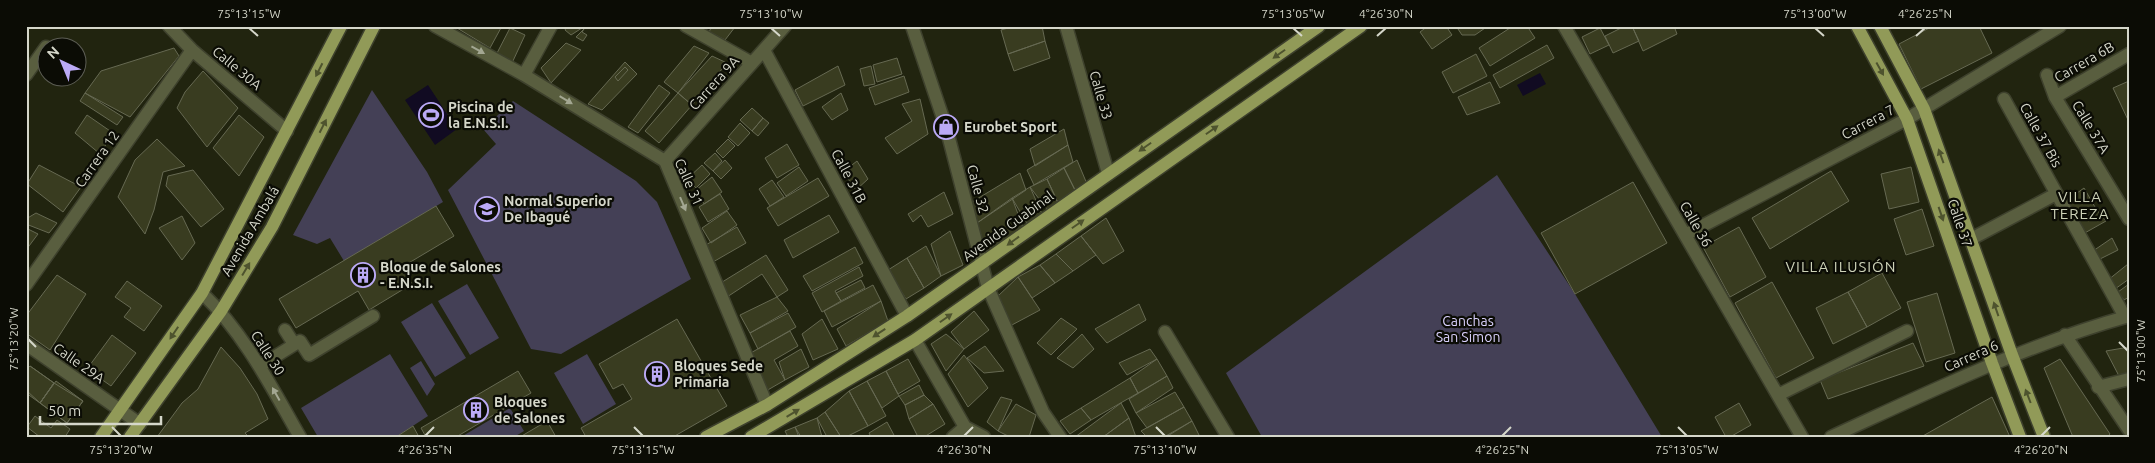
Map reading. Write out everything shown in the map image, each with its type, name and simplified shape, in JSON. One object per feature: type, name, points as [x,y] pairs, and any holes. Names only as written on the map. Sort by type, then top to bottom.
[{"type":"main road","name":"Avenida Ambalá","points":[[101,437],[202,293],[341,26]]},
{"type":"main road","name":"Avenida Ambalá","points":[[130,437],[220,311],[272,227],[374,26]]},
{"type":"main road","name":"Avenida Guabinal","points":[[706,437],[767,405],[907,316],[1319,26]]},
{"type":"main road","points":[[751,437],[915,340],[1361,26]]},
{"type":"main road","name":"Calle 37","points":[[1857,26],[1908,119],[1992,363],[2020,437]]},
{"type":"main road","name":"Calle 37","points":[[1880,26],[1924,109],[2012,355],[2044,437]]},
{"type":"street","name":"Calle 30A","points":[[169,26],[192,50],[287,131]]},
{"type":"street","name":"Calle 31","points":[[435,26],[524,75],[665,160],[767,405]]},
{"type":"street","points":[[524,75],[551,26]]},
{"type":"street","name":"Carrera 9A","points":[[665,160],[785,26]]},
{"type":"street","name":"Calle 32","points":[[912,26],[946,127],[988,288],[1043,412],[1060,437]]},
{"type":"street","name":"Calle 33","points":[[1066,26],[1108,173]]},
{"type":"street","name":"Calle 36","points":[[1564,26],[1802,437]]},
{"type":"street","name":"Carrera 7","points":[[1685,235],[1908,119],[2060,26]]},
{"type":"street","points":[[688,27],[752,63]]},
{"type":"street","name":"Carrera 12","points":[[26,285],[192,50]]},
{"type":"street","name":"Calle 31B","points":[[764,50],[907,316]]},
{"type":"street","name":"Carrera 6B","points":[[2055,96],[2129,54]]},
{"type":"street","points":[[26,75],[38,58]]},
{"type":"street","name":"Calle 37A","points":[[2047,75],[2055,96],[2129,219]]},
{"type":"street","name":"Calle 37 Bis","points":[[2004,99],[2056,194],[2127,316]]},
{"type":"street","points":[[1971,238],[2056,194]]},
{"type":"street","name":"Calle 30","points":[[202,293],[220,311],[260,366],[300,437]]},
{"type":"street","points":[[260,366],[300,341],[309,355],[373,316]]},
{"type":"street","name":"Carrera 6","points":[[1831,437],[1992,363],[2065,335],[2127,316]]},
{"type":"street","points":[[285,330],[294,344]]},
{"type":"street","points":[[1165,332],[1228,437]]},
{"type":"street","points":[[1778,396],[1907,332]]},
{"type":"street","points":[[2065,335],[2098,387],[2129,430]]},
{"type":"street","points":[[915,340],[965,427],[984,437]]},
{"type":"street","name":"Calle 29A","points":[[26,344],[140,424]]},
{"type":"street","points":[[2098,387],[2129,379]]},
{"type":"street","points":[[953,437],[965,427]]},
{"type":"green space","points":[[372,90],[427,172],[443,202],[344,261],[330,238],[317,244],[293,235]]},
{"type":"green space","points":[[513,101],[636,181],[657,202],[691,279],[561,354],[531,349],[448,190],[496,144],[483,129]]},
{"type":"green space","name":"Canchas San Simon","points":[[1497,175],[1575,294],[1662,437],[1262,437],[1226,373]]},
{"type":"green space","points":[[467,284],[499,338],[470,355],[438,301]]},
{"type":"green space","points":[[432,303],[466,358],[435,377],[401,322]]},
{"type":"green space","points":[[390,354],[428,416],[396,437],[318,437],[301,408]]},
{"type":"green space","points":[[587,354],[616,404],[583,424],[554,373]]},
{"type":"green space","points":[[421,361],[435,384],[427,396],[410,368]]},
{"type":"green space","points":[[510,408],[524,431],[514,437],[461,437]]},
{"type":"shaded area","points":[[1540,73],[1546,84],[1523,96],[1517,85]]},
{"type":"shaded area","name":"Piscina de la E.N.S.I.","points":[[428,85],[457,129],[435,145],[405,100]]},
{"type":"building","points":[[458,26],[502,26],[490,48],[457,28]]},
{"type":"building","points":[[567,26],[585,26],[571,35],[565,30]]},
{"type":"building","points":[[712,26],[735,27],[725,40],[709,32]]},
{"type":"building","points":[[1015,26],[1042,26],[1045,41],[1008,54],[1001,30]]},
{"type":"building","points":[[1428,26],[1446,26],[1452,35],[1432,49],[1420,32]]},
{"type":"building","points":[[1456,26],[1488,26],[1475,35],[1462,35]]},
{"type":"building","points":[[1513,26],[1527,26],[1535,38],[1490,66],[1479,48]]},
{"type":"building","points":[[1625,26],[1632,26],[1639,41],[1613,53],[1605,36]]},
{"type":"building","points":[[1632,26],[1674,26],[1677,34],[1643,51]]},
{"type":"building","points":[[1933,26],[1979,26],[1992,53],[1921,89],[1899,44]]},
{"type":"building","points":[[510,28],[525,35],[512,63],[496,55]]},
{"type":"building","points":[[1600,28],[1609,45],[1590,54],[1582,37]]},
{"type":"building","points":[[584,29],[582,32],[587,35],[583,41],[576,37]]},
{"type":"building","points":[[1045,41],[1050,58],[1014,71],[1008,54]]},
{"type":"building","points":[[566,43],[581,50],[551,83],[541,68]]},
{"type":"building","points":[[1547,45],[1554,58],[1500,88],[1493,75]]},
{"type":"building","points":[[694,46],[709,53],[678,93],[664,82]]},
{"type":"building","points":[[174,48],[179,56],[130,117],[85,93],[101,71]]},
{"type":"building","points":[[1476,54],[1487,76],[1453,93],[1442,72]]},
{"type":"building","points":[[712,56],[727,63],[692,105],[678,93]]},
{"type":"building","points":[[897,58],[902,74],[877,82],[873,65]]},
{"type":"building","points":[[625,62],[637,74],[602,110],[588,104]]},
{"type":"building","points":[[838,66],[845,85],[803,106],[795,90]]},
{"type":"building","points":[[871,66],[875,84],[864,86],[860,69]]},
{"type":"building","points":[[625,67],[628,70],[618,81],[615,77]]},
{"type":"building","points":[[203,71],[238,108],[207,147],[177,108],[185,92]]},
{"type":"building","points":[[904,76],[909,92],[875,105],[869,88]]},
{"type":"building","points":[[2129,81],[2129,122],[2113,88]]},
{"type":"building","points":[[1490,82],[1500,103],[1467,115],[1458,97]]},
{"type":"building","points":[[659,85],[670,93],[638,133],[628,127]]},
{"type":"building","points":[[85,93],[123,117],[117,125],[80,101]]},
{"type":"building","points":[[678,93],[692,105],[659,143],[645,131]]},
{"type":"building","points":[[841,93],[848,110],[832,120],[822,107]]},
{"type":"building","points":[[920,99],[928,134],[897,154],[885,138],[912,121],[902,104]]},
{"type":"building","points":[[752,108],[763,118],[752,131],[740,120]]},
{"type":"building","points":[[87,115],[113,133],[100,154],[75,133]]},
{"type":"building","points":[[239,115],[264,137],[239,176],[213,148]]},
{"type":"building","points":[[763,118],[769,123],[758,136],[752,131]]},
{"type":"building","points":[[740,123],[750,133],[738,146],[728,137]]},
{"type":"building","points":[[1064,129],[1068,145],[1035,166],[1030,149]]},
{"type":"building","points":[[157,139],[185,166],[163,172],[154,210],[145,234],[118,197],[135,160]]},
{"type":"building","points":[[728,139],[735,146],[723,158],[716,151]]},
{"type":"building","points":[[787,144],[799,165],[777,178],[765,158]]},
{"type":"building","points":[[1068,145],[1073,162],[1034,185],[1027,170]]},
{"type":"building","points":[[715,153],[722,161],[713,171],[704,163]]},
{"type":"building","points":[[725,160],[732,168],[721,179],[713,171]]},
{"type":"building","points":[[1077,160],[1087,184],[1076,192],[1064,168]]},
{"type":"building","points":[[857,161],[868,179],[856,190],[843,172]]},
{"type":"building","points":[[39,165],[81,187],[63,212],[27,184]]},
{"type":"building","points":[[702,165],[710,174],[696,188],[687,179]]},
{"type":"building","points":[[799,167],[808,181],[786,196],[777,183]]},
{"type":"building","points":[[1911,167],[1919,202],[1889,209],[1881,174]]},
{"type":"building","points":[[1064,168],[1076,192],[1059,205],[1047,179]]},
{"type":"building","points":[[193,170],[224,209],[201,227],[166,186],[168,176]]},
{"type":"building","points":[[1831,171],[1849,201],[1770,249],[1752,218]]},
{"type":"building","points":[[1020,173],[1026,190],[977,223],[967,205]]},
{"type":"building","points":[[712,177],[722,192],[704,204],[696,190]]},
{"type":"building","points":[[818,178],[829,196],[778,226],[767,208]]},
{"type":"building","points":[[1047,179],[1059,205],[1049,212],[1030,187]]},
{"type":"building","points":[[772,180],[784,197],[770,206],[759,189]]},
{"type":"building","points":[[1633,182],[1667,243],[1575,294],[1541,233]]},
{"type":"building","points":[[1030,187],[1043,216],[1029,227],[1012,198]]},
{"type":"building","points":[[2084,188],[2095,207],[2073,221],[2062,204]]},
{"type":"building","points":[[944,192],[953,214],[928,227],[921,215],[913,222],[908,214]]},
{"type":"building","points":[[720,194],[729,209],[708,222],[699,207]]},
{"type":"building","points":[[1012,198],[1024,230],[986,252],[977,223]]},
{"type":"building","name":"Bloque de Salones - E.N.S.I.","points":[[436,206],[454,236],[402,267],[412,284],[369,310],[358,291],[296,328],[279,299]]},
{"type":"building","points":[[1922,209],[1934,246],[1906,255],[1894,219]]},
{"type":"building","points":[[2097,210],[2106,221],[2083,234],[2077,222]]},
{"type":"building","points":[[727,211],[737,225],[711,243],[702,228]]},
{"type":"building","points":[[36,213],[57,223],[49,233],[26,224],[26,219]]},
{"type":"building","points":[[829,215],[839,232],[793,258],[784,240]]},
{"type":"building","points":[[182,216],[195,243],[182,260],[159,228]]},
{"type":"building","points":[[1106,218],[1124,251],[1103,264],[1081,236]]},
{"type":"building","points":[[737,227],[746,243],[713,262],[704,246]]},
{"type":"building","points":[[1739,227],[1766,277],[1730,297],[1703,247]]},
{"type":"building","points":[[26,228],[38,234],[26,250]]},
{"type":"building","points":[[950,231],[963,265],[941,276],[931,244]]},
{"type":"building","points":[[1081,236],[1096,255],[1073,271],[1056,254]]},
{"type":"building","points":[[2112,238],[2118,250],[2098,260],[2093,251]]},
{"type":"building","points":[[926,246],[941,276],[924,288],[907,258]]},
{"type":"building","points":[[855,247],[863,263],[812,291],[803,276]]},
{"type":"building","points":[[1056,254],[1073,271],[1055,283],[1040,265]]},
{"type":"building","points":[[766,255],[788,290],[777,297],[762,274],[727,297],[719,284]]},
{"type":"building","points":[[907,258],[924,288],[906,299],[888,270]]},
{"type":"building","points":[[2128,264],[2129,279],[2115,289],[2108,280]]},
{"type":"building","points":[[1040,265],[1055,283],[1032,298],[1018,277]]},
{"type":"building","points":[[859,267],[863,276],[835,291],[841,301],[822,312],[812,293]]},
{"type":"building","points":[[1882,273],[1901,308],[1867,327],[1848,292]]},
{"type":"building","points":[[57,275],[86,294],[50,350],[26,333],[26,316]]},
{"type":"building","points":[[1018,277],[1040,310],[1010,326],[998,296]]},
{"type":"building","points":[[861,280],[865,288],[841,301],[836,293]]},
{"type":"building","points":[[127,281],[162,306],[144,331],[124,317],[131,308],[115,297]]},
{"type":"building","points":[[1772,282],[1814,358],[1776,378],[1735,303]]},
{"type":"building","points":[[2129,284],[2129,297],[2124,300],[2118,292]]},
{"type":"building","points":[[873,285],[881,301],[832,327],[824,311]]},
{"type":"building","points":[[1848,292],[1867,327],[1833,344],[1816,308]]},
{"type":"building","points":[[1937,293],[1955,353],[1926,362],[1907,302]]},
{"type":"building","points":[[777,297],[788,311],[750,333],[740,315]]},
{"type":"building","points":[[881,301],[888,321],[846,346],[837,329]]},
{"type":"building","points":[[1139,304],[1146,320],[1107,343],[1095,329]]},
{"type":"building","points":[[974,311],[989,330],[964,349],[951,332]]},
{"type":"building","points":[[788,313],[796,327],[758,349],[750,333]]},
{"type":"building","points":[[1061,318],[1077,329],[1051,355],[1037,343]]},
{"type":"building","name":"Bloques Sede Primaria","points":[[677,319],[727,406],[673,437],[586,437],[581,428],[632,399],[623,384],[613,389],[599,364]]},
{"type":"building","points":[[822,319],[838,349],[813,360],[802,334]]},
{"type":"building","points":[[790,331],[798,346],[774,360],[785,380],[766,391],[747,355]]},
{"type":"building","points":[[946,334],[964,349],[946,371],[931,344]]},
{"type":"building","points":[[1082,334],[1094,349],[1073,368],[1057,358]]},
{"type":"building","points":[[112,335],[136,353],[111,386],[87,369]]},
{"type":"building","points":[[1913,343],[1924,366],[1828,399],[1820,380]]},
{"type":"building","points":[[985,346],[1004,371],[984,373],[967,358]]},
{"type":"building","points":[[221,347],[240,368],[257,394],[268,419],[245,433],[249,437],[157,437],[182,403],[198,389]]},
{"type":"building","points":[[2129,347],[2129,374],[2119,376],[2106,351]]},
{"type":"building","points":[[801,349],[809,367],[785,380],[779,362]]},
{"type":"building","points":[[1150,349],[1157,359],[1127,375],[1119,363]]},
{"type":"building","points":[[964,355],[988,388],[968,407],[948,374]]},
{"type":"building","points":[[908,359],[920,381],[898,394],[886,371]]},
{"type":"building","points":[[1157,359],[1167,376],[1138,393],[1130,378]]},
{"type":"building","points":[[2060,359],[2110,434],[2107,437],[2073,437],[2044,368]]},
{"type":"building","points":[[30,366],[54,383],[40,403],[26,393],[26,370]]},
{"type":"building","points":[[30,366],[54,383],[40,403],[26,390],[26,370]]},
{"type":"building","name":"Bloques de Salones","points":[[518,371],[531,393],[456,437],[426,437],[421,428]]},
{"type":"building","points":[[886,371],[899,396],[882,408],[867,381]]},
{"type":"building","points":[[1167,376],[1173,388],[1136,413],[1129,399]]},
{"type":"building","points":[[1130,378],[1138,393],[1091,420],[1081,408]]},
{"type":"building","points":[[56,381],[83,401],[67,423],[40,403]]},
{"type":"building","points":[[867,381],[886,416],[868,426],[849,391]]},
{"type":"building","points":[[54,383],[83,401],[67,423],[40,403]]},
{"type":"building","points":[[919,385],[924,395],[905,405],[899,396]]},
{"type":"building","points":[[849,391],[868,426],[846,437],[841,437],[825,412]]},
{"type":"building","points":[[1175,392],[1184,407],[1147,428],[1136,413]]},
{"type":"building","points":[[924,395],[933,404],[909,419],[905,405]]},
{"type":"building","points":[[1001,397],[1012,400],[998,431],[987,422]]},
{"type":"building","points":[[1992,397],[2010,437],[1921,437],[1974,407]]},
{"type":"building","points":[[1121,403],[1129,418],[1103,437],[1075,437]]},
{"type":"building","points":[[1739,403],[1751,425],[1730,437],[1726,437],[1715,417]]},
{"type":"building","points":[[933,404],[945,424],[924,437],[918,437],[909,419]]},
{"type":"building","points":[[1016,404],[1036,415],[1029,437],[1010,437],[998,431]]},
{"type":"building","points":[[1184,407],[1192,421],[1164,437],[1147,437],[1141,431]]},
{"type":"building","points":[[1081,408],[1091,420],[1070,434],[1060,421]]},
{"type":"building","points":[[825,412],[841,437],[827,437],[817,418]]},
{"type":"building","points":[[35,416],[51,428],[57,420],[70,429],[65,437],[40,437],[27,427]]},
{"type":"building","points":[[817,418],[822,437],[801,437],[795,427]]},
{"type":"building","points":[[1129,418],[1136,437],[1103,437]]},
{"type":"building","points":[[547,421],[556,437],[520,437]]},
{"type":"building","points":[[1192,421],[1199,435],[1197,437],[1166,437]]},
{"type":"building","points":[[887,422],[895,437],[871,437],[869,433]]},
{"type":"building","points":[[413,426],[419,437],[396,437]]},
{"type":"building","points":[[795,427],[799,437],[788,437],[785,431]]},
{"type":"place","name":"Piscina de la E.N.S.I.","points":[[431,115]]},
{"type":"place","name":"Eurobet Sport","points":[[946,127]]},
{"type":"place","name":"Normal Superior De Ibagué","points":[[487,209]]},
{"type":"place","name":"Bloque de Salones - E.N.S.I.","points":[[363,275]]},
{"type":"place","name":"Bloques Sede Primaria","points":[[657,374]]},
{"type":"place","name":"Bloques de Salones","points":[[476,410]]},
{"type":"district","name":"VILLA TEREZA","points":[[2080,206]]},
{"type":"district","name":"VILLA ILUSIÓN","points":[[1841,267]]}]
